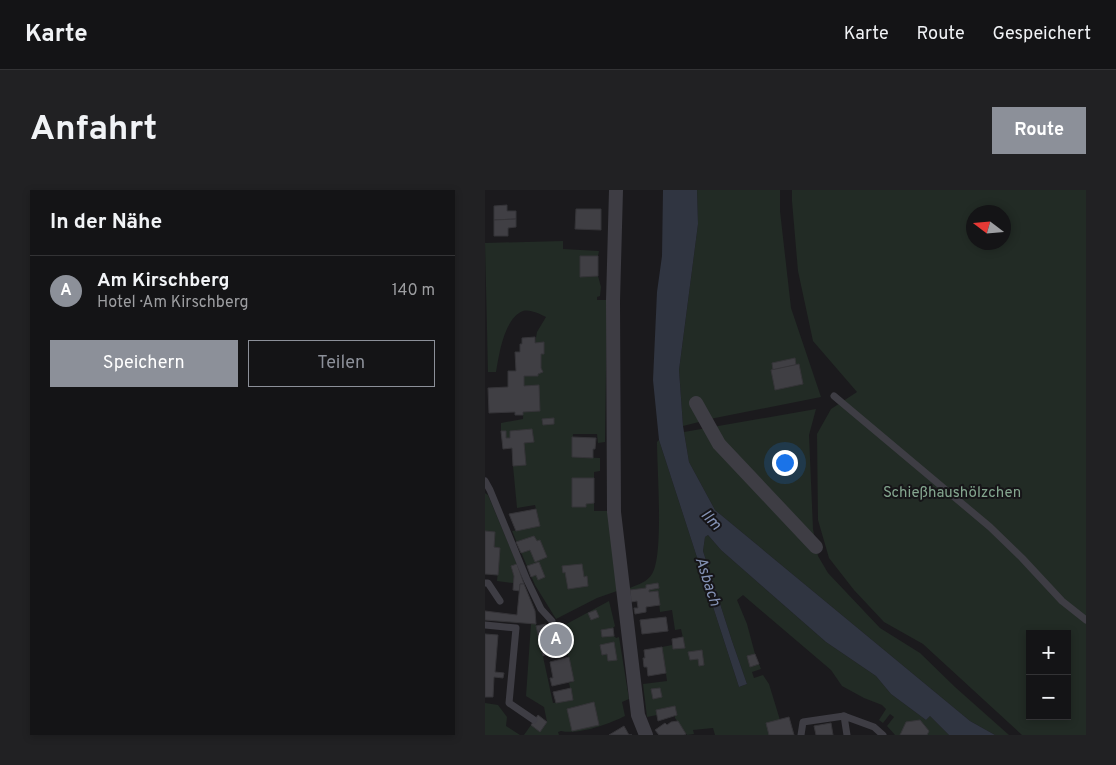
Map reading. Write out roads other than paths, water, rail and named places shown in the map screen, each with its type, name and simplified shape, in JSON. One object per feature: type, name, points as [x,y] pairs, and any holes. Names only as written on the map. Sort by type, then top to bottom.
[{"type":"street","points":[[616,190],[613,310],[613,512],[638,715],[646,735]]},
{"type":"street","points":[[696,403],[719,444],[816,547]]},
{"type":"lane","points":[[834,396],[990,527],[1023,558],[1062,601],[1086,620]]},
{"type":"lane","points":[[485,481],[491,490],[527,580],[541,609],[552,621]]},
{"type":"lane","points":[[485,583],[488,584],[500,601]]},
{"type":"lane","points":[[485,625],[516,628],[509,703],[534,720]]},
{"type":"lane","points":[[801,735],[803,722],[844,716],[874,727],[883,735]]},
{"type":"lane","points":[[844,716],[847,735]]},
{"type":"water","points":[[663,190],[697,190],[698,224],[679,370],[683,426],[689,462],[715,510],[970,721],[995,735],[949,735],[930,716],[926,720],[891,694],[876,676],[826,642],[721,550],[708,535],[705,537],[703,551],[747,684],[739,687],[659,440],[653,380],[657,292],[662,256]]},
{"type":"place","name":"Am Kirschberg","points":[[556,640]]},
{"type":"park label","name":"Schießhaushölzchen","points":[[952,492]]},
{"type":"water label","name":"Ilm","points":[[712,519]]},
{"type":"water label","name":"Asbach","points":[[709,581]]}]
